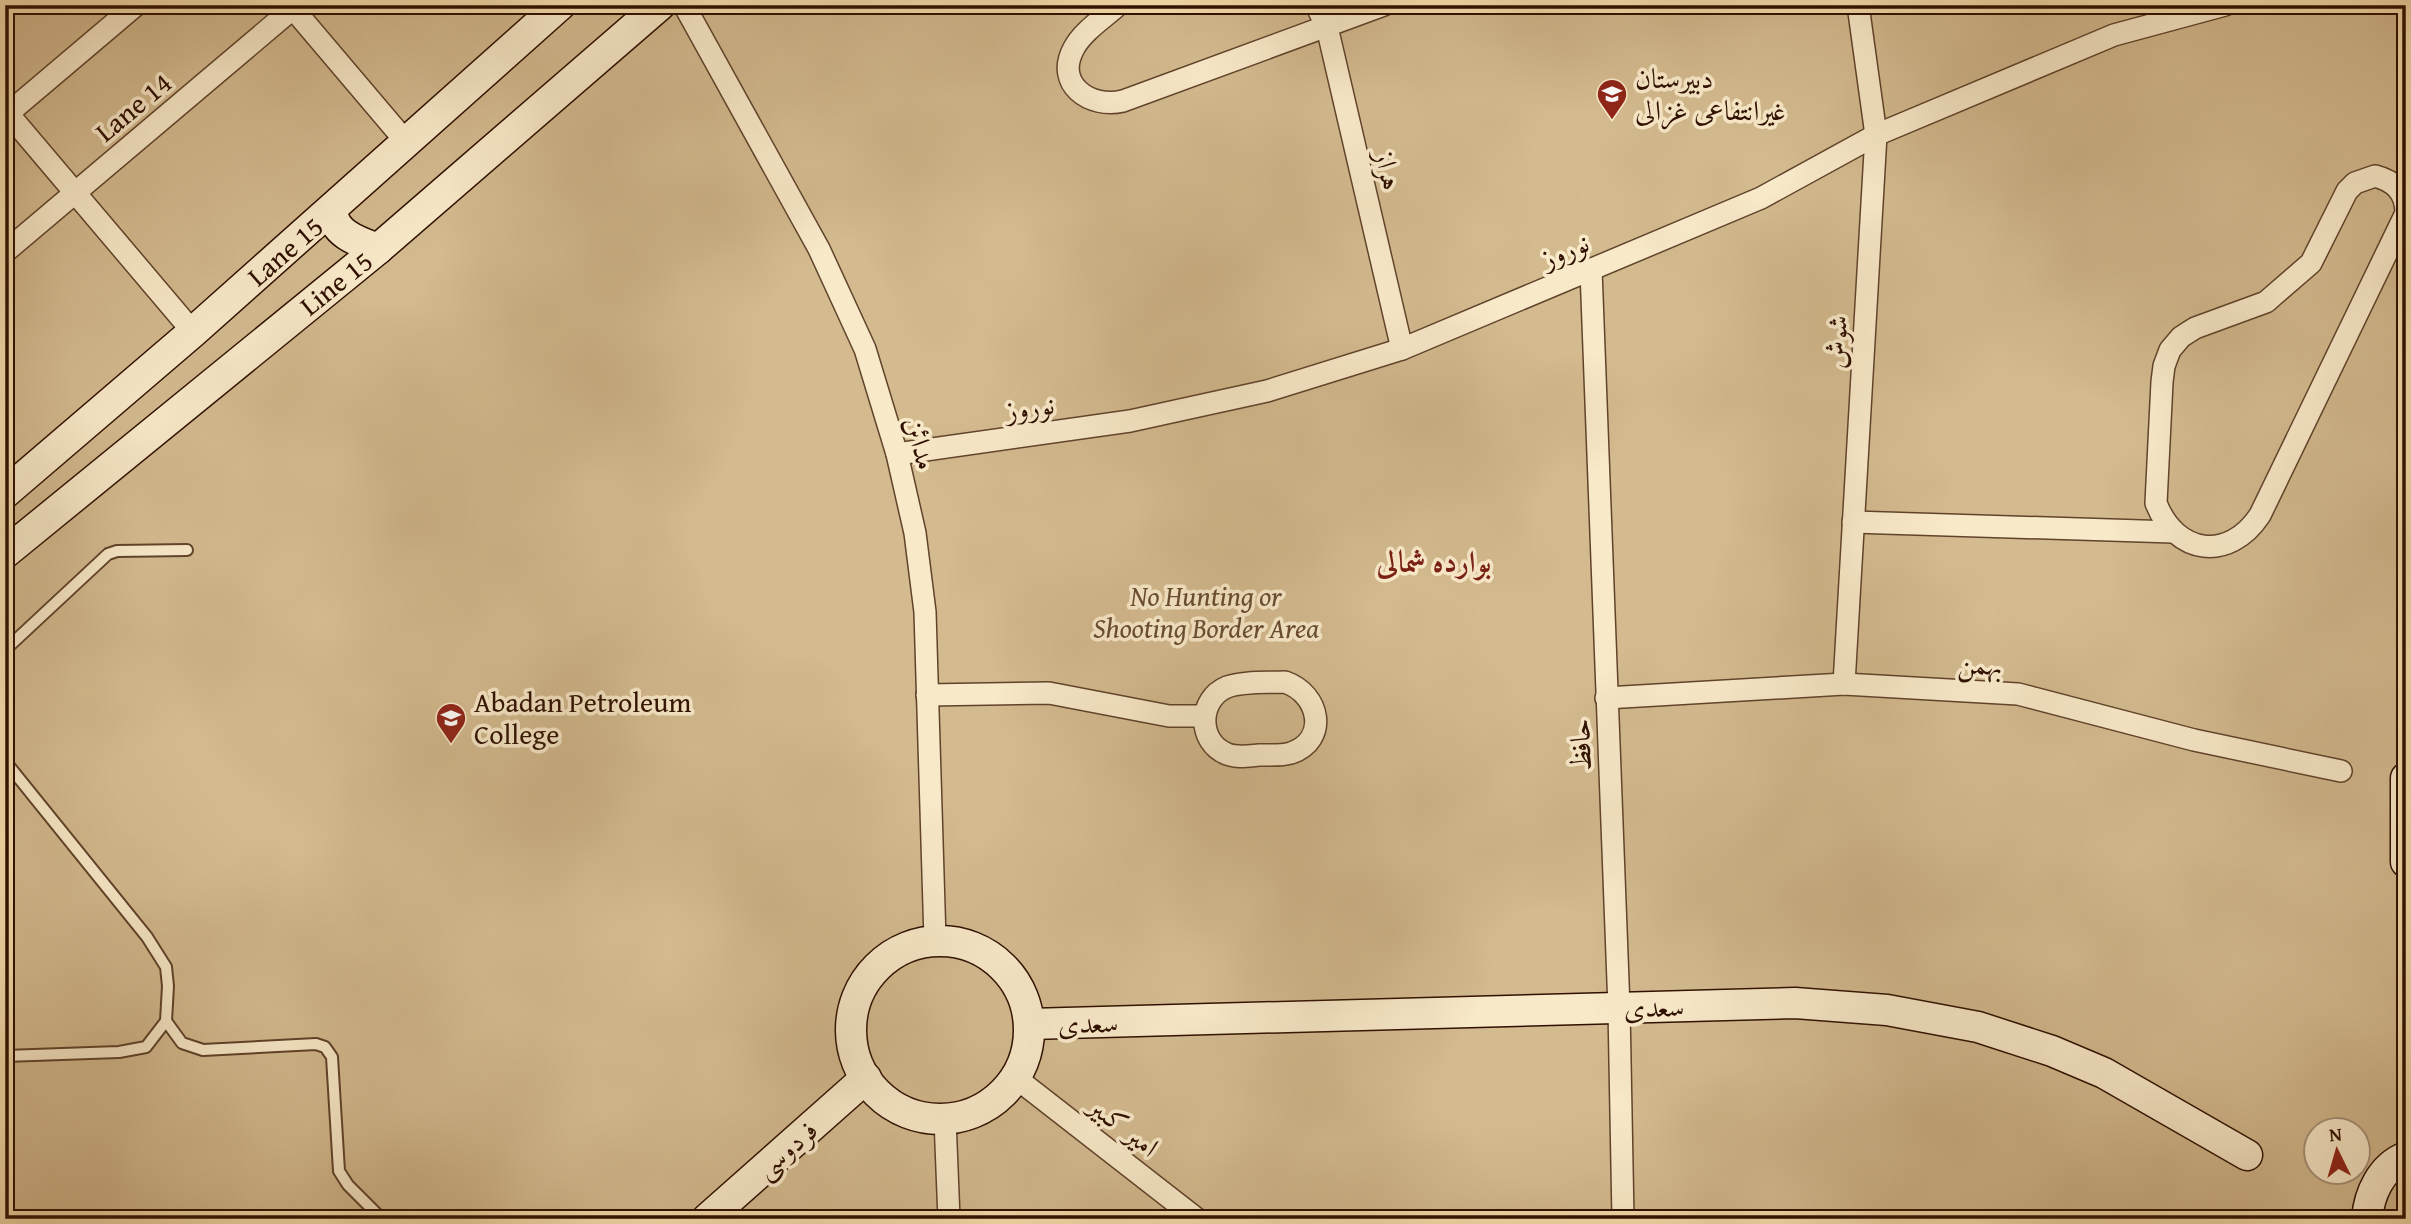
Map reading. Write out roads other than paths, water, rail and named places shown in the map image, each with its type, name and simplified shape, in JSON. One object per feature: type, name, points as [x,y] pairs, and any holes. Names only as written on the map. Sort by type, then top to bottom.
[{"type":"street","points":[[135,5],[6,113],[192,332]]},
{"type":"street","name":"Lane 15","points":[[5,493],[332,210],[561,5]]},
{"type":"street","name":"Line 15","points":[[5,553],[378,249],[660,5]]},
{"type":"street","name":"مدائن","points":[[684,5],[819,249],[865,349],[897,454],[915,533],[925,612],[935,940]]},
{"type":"street","points":[[1118,5],[1083,36],[1070,56],[1069,68],[1078,91],[1087,99],[1099,103],[1123,101],[1384,5]]},
{"type":"street","name":"هراز","points":[[1316,5],[1327,27],[1402,349]]},
{"type":"street","name":"شوش","points":[[1844,684],[1876,135],[1858,5]]},
{"type":"street","name":"نوروز","points":[[897,454],[1130,421],[1268,391],[1402,349],[1761,198],[1876,135],[2114,35],[2225,5]]},
{"type":"street","points":[[293,6],[407,143]]},
{"type":"street","name":"Lane 14","points":[[5,253],[293,6]]},
{"type":"street","points":[[1853,522],[2173,532],[2187,542],[2204,546],[2237,540],[2250,529],[2260,515],[2402,224],[2406,203],[2395,184],[2375,176],[2355,183],[2347,191],[2311,263],[2266,302],[2195,328],[2181,337],[2170,351],[2162,382],[2156,503],[2162,519],[2173,532]]},
{"type":"street","points":[[332,210],[332,217],[347,236],[378,249]]},
{"type":"street","name":"حافظ","points":[[1591,270],[1619,1007],[1623,1219]]},
{"type":"street","points":[[1285,682],[1297,686],[1306,694],[1313,704],[1316,716],[1309,739],[1300,748],[1289,753],[1238,756],[1227,754],[1209,739],[1204,716],[1214,695],[1223,689],[1234,685],[1285,682]]},
{"type":"street","name":"بهمن","points":[[1606,698],[1844,684],[2018,694],[2194,740],[2342,771]]},
{"type":"street","points":[[927,695],[1049,694],[1169,716],[1204,716]]},
{"type":"street","points":[[2406,778],[2406,861]]},
{"type":"street","points":[[935,940],[962,943],[989,954],[1010,973],[1024,997],[1030,1024],[1027,1052],[1016,1078],[989,1104],[973,1113],[945,1119],[917,1116],[891,1105],[870,1087],[856,1062],[850,1035],[853,1007],[864,982],[883,961],[899,951],[935,940]]},
{"type":"street","name":"سعدی","points":[[1030,1024],[1795,1003],[1887,1010],[1978,1027],[2052,1051],[2104,1073],[2247,1155]]},
{"type":"street","name":"فردوسی","points":[[707,1219],[866,1078]]},
{"type":"street","name":"امیر کبیر","points":[[1016,1078],[1197,1219]]},
{"type":"street","points":[[945,1119],[949,1219]]},
{"type":"street","points":[[2367,1219],[2369,1200],[2380,1177],[2406,1157]]},
{"type":"lane","points":[[5,650],[108,554],[117,551],[187,550]]},
{"type":"lane","points":[[5,761],[147,937],[166,967],[166,1021],[182,1043],[203,1050],[316,1045],[325,1047],[332,1056],[339,1171],[348,1185],[382,1219]]},
{"type":"lane","points":[[5,1056],[133,1051],[146,1047],[166,1021]]},
{"type":"place","name":"دبیرستان غیرانتفاعی غزالی","points":[[1612,121]]},
{"type":"place","name":"Abadan Petroleum College","points":[[451,745]]},
{"type":"district","name":"بوارده شمالی","points":[[1434,562]]},
{"type":"park label","name":"No Hunting or Shooting Border Area","points":[[1206,612]]}]
